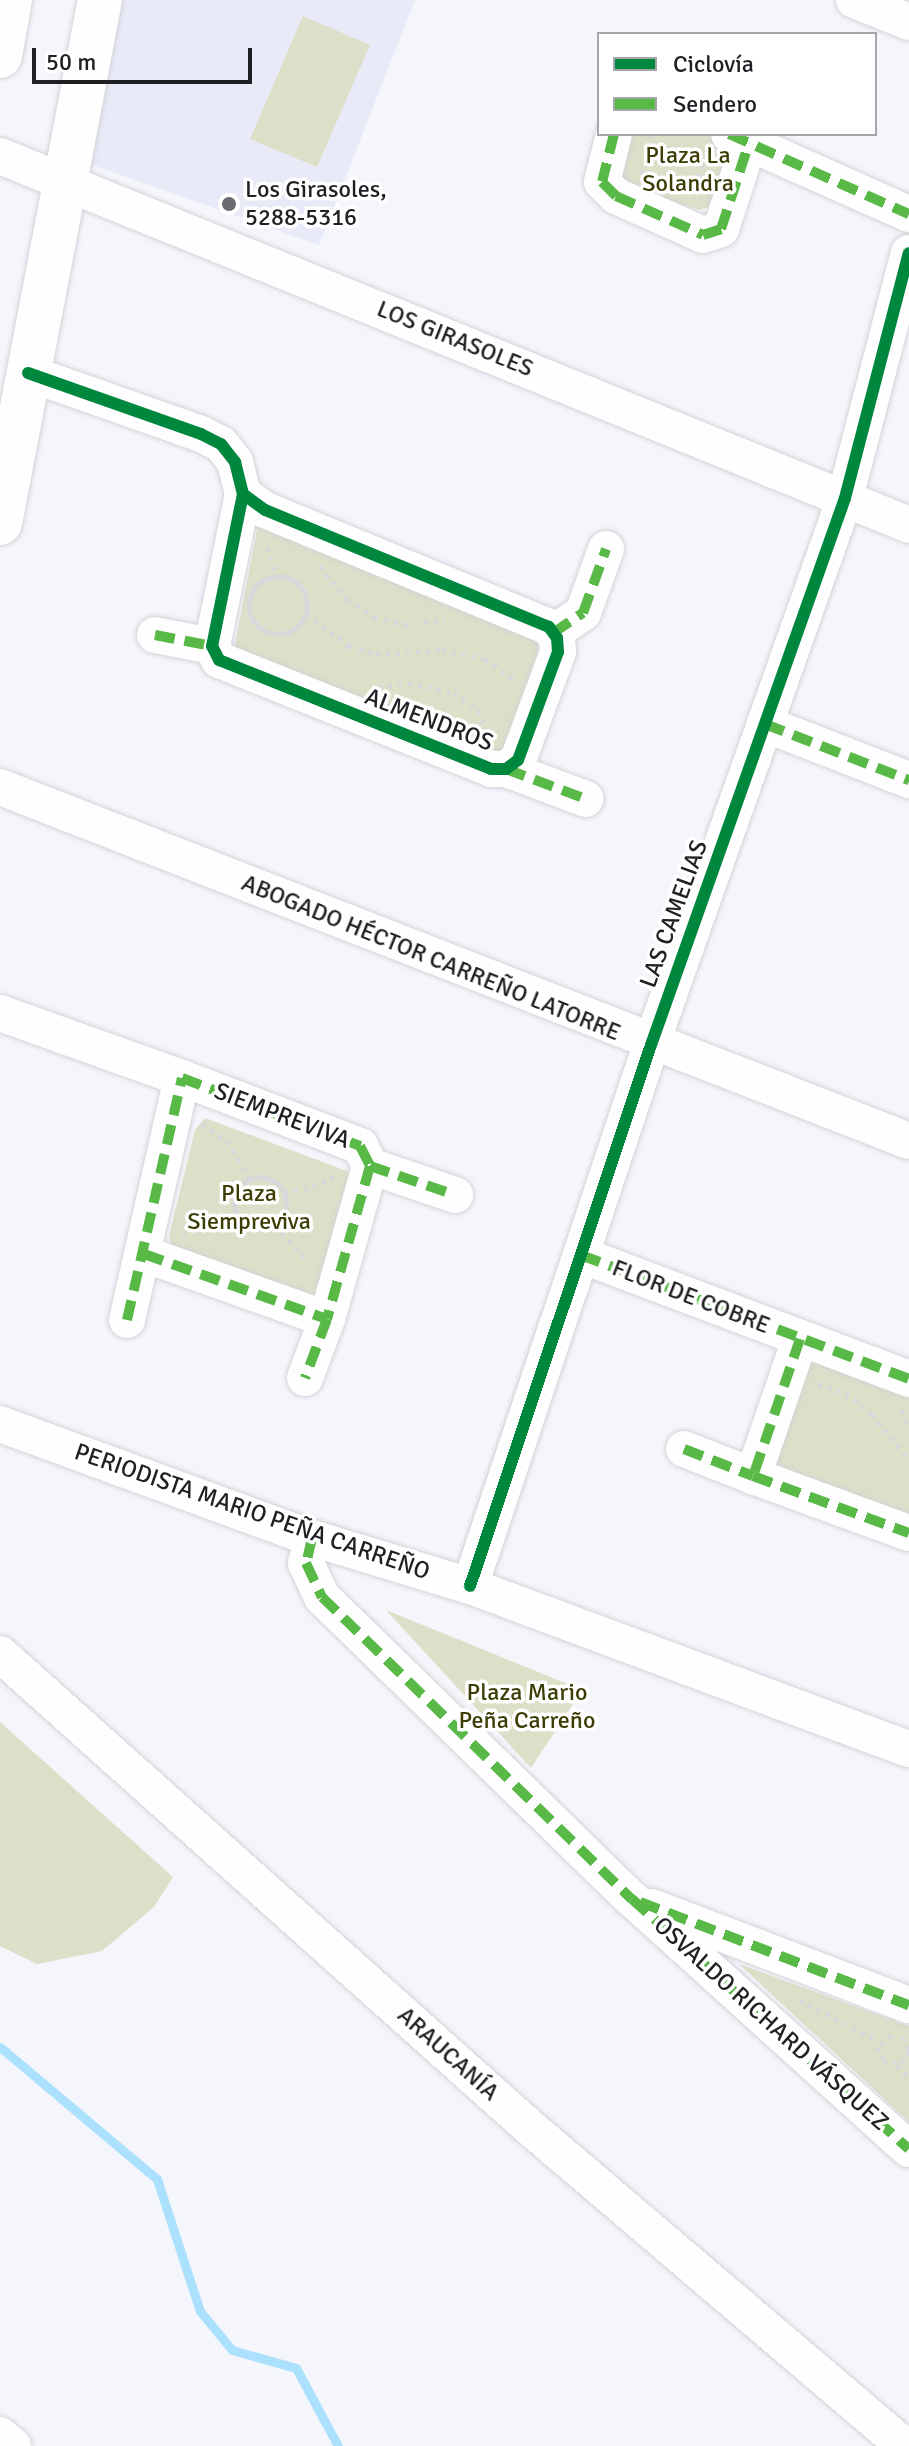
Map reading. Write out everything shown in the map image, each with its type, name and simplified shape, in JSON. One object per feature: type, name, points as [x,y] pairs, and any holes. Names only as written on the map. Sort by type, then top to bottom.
[{"type":"main road","points":[[0,56],[10,0]]},
{"type":"main road","points":[[0,523],[100,0]]},
{"type":"street","points":[[854,0],[909,22]]},
{"type":"street","points":[[614,136],[602,182],[616,196],[703,235],[721,229],[739,139],[909,214]]},
{"type":"street","name":"LOS GIRASOLES","points":[[0,156],[909,525]]},
{"type":"street","name":"LAS CAMELIAS","points":[[470,1586],[651,1045],[845,498],[902,310],[909,253]]},
{"type":"street","points":[[28,373],[221,444],[235,462],[243,494],[212,646]]},
{"type":"street","points":[[243,494],[265,510],[471,595],[553,633],[583,613],[606,549]]},
{"type":"street","name":"ALMENDROS","points":[[501,769],[518,760],[558,652],[553,633]]},
{"type":"street","name":"ALMENDROS","points":[[155,635],[212,646],[219,660],[353,714],[586,799]]},
{"type":"street","points":[[765,724],[909,780]]},
{"type":"street","name":"ABOGADO HÉCTOR CARREÑO LATORRE","points":[[0,787],[651,1045],[909,1141]]},
{"type":"street","name":"SIEMPREVIVA","points":[[0,1013],[178,1093],[365,1156],[455,1195]]},
{"type":"street","points":[[127,1320],[147,1255],[178,1093]]},
{"type":"street","name":"SIEMPREVIVA","points":[[305,1378],[327,1319],[365,1156]]},
{"type":"street","points":[[147,1255],[327,1319]]},
{"type":"street","name":"FLOR DE COBRE","points":[[581,1255],[909,1379]]},
{"type":"street","name":"FLOR DE COBRE","points":[[753,1476],[800,1339]]},
{"type":"street","name":"PERIODISTA MARIO PEÑA CARREÑO","points":[[0,1424],[312,1538],[470,1586],[909,1749]]},
{"type":"street","points":[[684,1449],[909,1533]]},
{"type":"street","name":"OSVALDO RICHARD VÁSQUEZ","points":[[312,1538],[306,1563],[322,1597],[632,1899],[909,2149]]},
{"type":"street","name":"ARAUCANÍA","points":[[0,1654],[527,2125],[904,2446]]},
{"type":"street","name":"OSVALDO RICHARD VÁSQUEZ","points":[[632,1899],[909,2005]]},
{"type":"street","points":[[0,2435],[13,2446]]},
{"type":"path","points":[[655,149],[677,148],[701,165]]},
{"type":"path","points":[[649,165],[656,176]]},
{"type":"path","points":[[669,184],[698,182]]},
{"type":"path","points":[[325,535],[317,558],[324,577],[374,617],[404,625],[441,622],[471,595]]},
{"type":"path","points":[[306,614],[294,629],[266,632],[252,618],[249,599],[266,578],[285,576],[301,586],[306,614],[349,646],[376,654],[442,650],[485,659],[514,678],[537,710]]},
{"type":"path","points":[[353,714],[364,696],[379,687],[408,683],[454,693],[477,710],[490,732],[501,769]]},
{"type":"path","points":[[178,1093],[227,1141],[250,1179]]},
{"type":"path","points":[[284,1192],[313,1187],[365,1156]]},
{"type":"path","points":[[268,1178],[284,1192],[285,1211],[268,1228],[251,1228],[236,1213],[237,1191],[250,1179],[268,1178]]},
{"type":"path","points":[[147,1255],[187,1231],[236,1213]]},
{"type":"path","points":[[785,1383],[812,1383],[846,1393],[872,1414],[909,1460]]},
{"type":"path","points":[[897,2065],[909,2050],[907,2041],[887,2036],[878,2047],[883,2062],[897,2065],[909,2080]]},
{"type":"shaded area","points":[[118,0],[415,0],[319,245],[87,163]]},
{"type":"green space","points":[[303,16],[370,45],[317,167],[250,139]]},
{"type":"green space","name":"Plaza La Solandra","points":[[625,136],[715,136],[730,156],[714,205],[699,210],[627,186],[615,173]]},
{"type":"green space","points":[[260,515],[548,633],[512,754],[496,760],[234,649]]},
{"type":"green space","name":"Plaza Siempreviva","points":[[205,1118],[355,1174],[316,1303],[173,1255],[169,1236],[195,1130]]},
{"type":"green space","points":[[811,1360],[909,1396],[909,1516],[775,1465]]},
{"type":"green space","name":"Plaza Mario Peña Carreño","points":[[386,1610],[582,1690],[531,1768]]},
{"type":"green space","points":[[0,1722],[173,1877],[154,1907],[102,1951],[37,1964],[0,1946]]},
{"type":"green space","points":[[739,1964],[909,2026],[909,2122]]},
{"type":"waterway","points":[[0,2047],[157,2179],[200,2311],[232,2350],[296,2368],[338,2446]]},
{"type":"marked path","points":[[614,136],[602,182],[616,196],[703,235],[721,229],[749,143]]},
{"type":"marked path","points":[[734,136],[909,214]]},
{"type":"marked path","points":[[553,633],[583,613],[606,549]]},
{"type":"marked path","points":[[155,635],[212,646]]},
{"type":"marked path","points":[[765,724],[909,780]]},
{"type":"marked path","points":[[506,769],[586,799]]},
{"type":"marked path","points":[[127,1320],[182,1078],[360,1146],[370,1166],[327,1319],[305,1378]]},
{"type":"marked path","points":[[370,1166],[455,1195]]},
{"type":"marked path","points":[[144,1254],[327,1319]]},
{"type":"marked path","points":[[581,1255],[909,1379]]},
{"type":"marked path","points":[[800,1339],[753,1476],[909,1533]]},
{"type":"marked path","points":[[684,1449],[753,1476]]},
{"type":"marked path","points":[[312,1538],[306,1563],[322,1597],[632,1899],[909,2149]]},
{"type":"marked path","points":[[640,1902],[909,2005]]},
{"type":"cycle path","points":[[470,1586],[651,1045],[845,498],[909,253]]},
{"type":"cycle path","points":[[28,373],[201,434],[221,444],[235,462],[243,494],[212,646],[219,660],[491,769],[506,769],[518,760],[558,652],[557,638],[549,627],[265,510],[243,494]]},
{"type":"place","name":"Los Girasoles, 5288-5316","points":[[229,204]]}]
